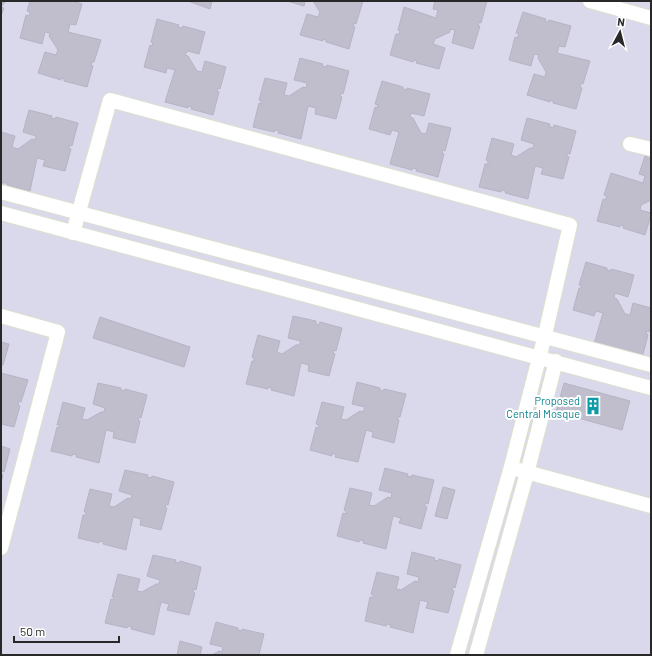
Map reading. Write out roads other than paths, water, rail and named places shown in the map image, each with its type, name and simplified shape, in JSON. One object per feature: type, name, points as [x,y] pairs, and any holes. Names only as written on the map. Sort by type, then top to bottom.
[{"type":"street","points":[[590,1],[651,18]]},
{"type":"street","points":[[74,233],[110,100],[570,226],[512,467],[457,655]]},
{"type":"street","points":[[630,144],[651,150]]},
{"type":"street","points":[[1,192],[651,364]]},
{"type":"street","points":[[1,213],[556,361],[651,388]]},
{"type":"street","points":[[1,316],[58,332],[1,548]]},
{"type":"street","points":[[476,655],[527,473],[556,361]]},
{"type":"street","points":[[512,467],[527,473],[651,506]]},
{"type":"place","name":"Proposed Central Mosque","points":[[593,406]]}]
